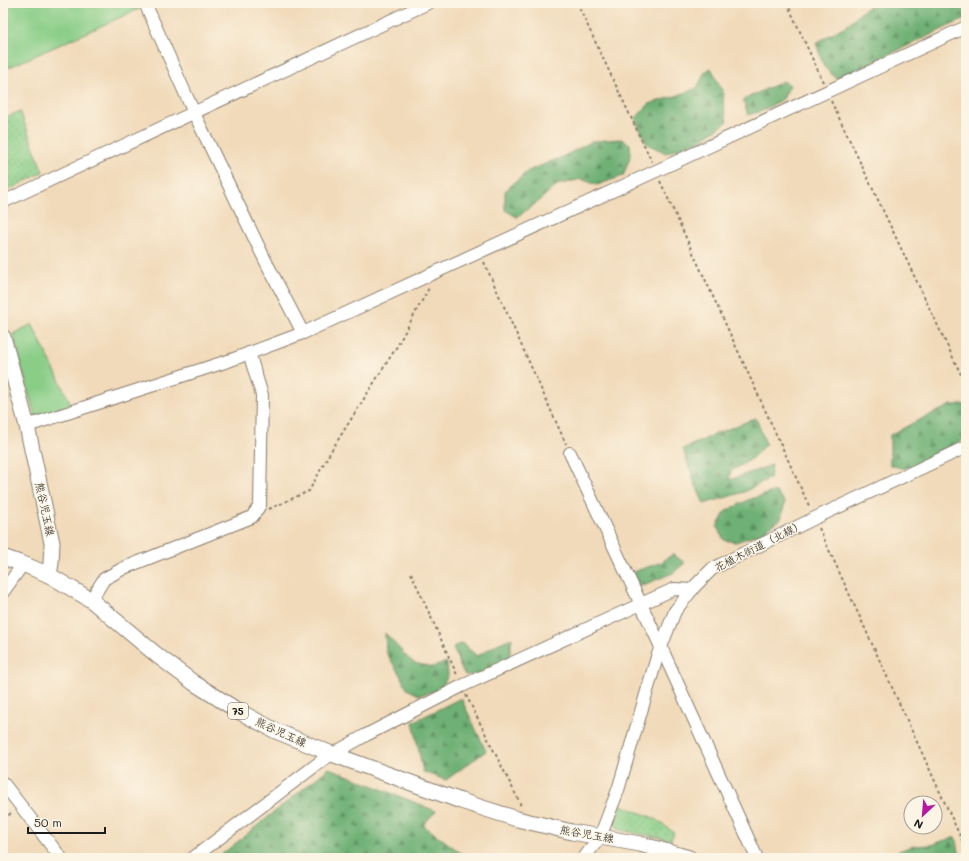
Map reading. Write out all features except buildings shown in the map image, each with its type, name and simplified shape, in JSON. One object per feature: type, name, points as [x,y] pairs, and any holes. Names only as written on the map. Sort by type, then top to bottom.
[{"type":"main road","name":"熊谷児玉線","points":[[3,337],[27,426],[52,543],[49,575],[91,600],[178,672],[240,712],[276,731],[332,754],[517,819],[572,832],[640,844],[689,858]]},
{"type":"main road","points":[[3,557],[49,575]]},
{"type":"street","points":[[145,3],[194,113],[265,260],[303,333]]},
{"type":"street","points":[[3,202],[428,3]]},
{"type":"street","points":[[27,426],[249,353],[303,333],[966,27]]},
{"type":"street","points":[[91,600],[104,579],[124,568],[252,517],[260,505],[262,395],[249,353]]},
{"type":"street","name":"花植木街道（北線）","points":[[584,858],[600,837],[618,790],[657,657],[675,611],[692,590],[712,569],[814,518],[966,447]]},
{"type":"street","points":[[570,453],[661,647],[757,858]]},
{"type":"street","points":[[3,592],[23,564]]},
{"type":"street","points":[[193,858],[332,754],[366,735],[462,686],[674,589],[692,590]]},
{"type":"street","points":[[3,783],[61,858]]},
{"type":"path","points":[[577,3],[656,171]]},
{"type":"path","points":[[788,3],[827,92],[966,385]]},
{"type":"path","points":[[479,252],[570,453]]},
{"type":"path","points":[[252,517],[309,491],[331,451],[396,348],[438,271]]},
{"type":"green space","points":[[3,3],[136,3],[139,9],[3,70]]},
{"type":"green space","points":[[877,3],[966,3],[966,16],[964,19],[836,78],[824,67],[816,43],[847,25],[865,9]]},
{"type":"green space","points":[[711,68],[724,94],[723,103],[727,122],[699,141],[666,153],[647,144],[635,119],[649,104],[697,88],[705,72]]},
{"type":"green space","points":[[783,81],[790,85],[783,99],[762,111],[748,115],[743,100]]},
{"type":"green space","points":[[20,111],[43,172],[3,193],[3,119]]},
{"type":"green space","points":[[621,139],[630,144],[631,154],[623,176],[597,185],[581,179],[557,185],[517,217],[505,210],[505,191],[528,171],[562,157],[593,141]]},
{"type":"green space","points":[[32,324],[71,404],[35,417],[13,334]]},
{"type":"green space","points":[[951,405],[966,405],[966,438],[905,469],[890,465],[890,435]]},
{"type":"green space","points":[[756,418],[766,444],[750,460],[731,471],[729,480],[772,465],[770,478],[744,492],[704,504],[693,479],[683,449]]},
{"type":"green space","points":[[775,491],[785,502],[781,519],[761,533],[736,542],[724,540],[717,527],[726,511],[748,500]]},
{"type":"green space","points":[[673,554],[685,563],[673,573],[638,587],[633,572],[662,562]]},
{"type":"green space","points":[[385,633],[414,663],[433,667],[447,662],[448,676],[440,690],[419,695],[407,689],[386,652]]},
{"type":"green space","points":[[512,638],[509,659],[475,675],[465,675],[453,647],[462,643],[477,656],[499,643]]},
{"type":"green space","points":[[461,698],[486,751],[446,780],[423,772],[413,722]]},
{"type":"green space","points":[[329,768],[436,811],[423,825],[468,858],[224,858],[221,855]]},
{"type":"green space","points":[[621,805],[656,819],[674,833],[671,840],[620,830],[614,824]]},
{"type":"green space","points":[[953,838],[957,840],[960,858],[884,858],[914,846],[932,845]]},
{"type":"waterway","points":[[3,400],[8,399]]}]
